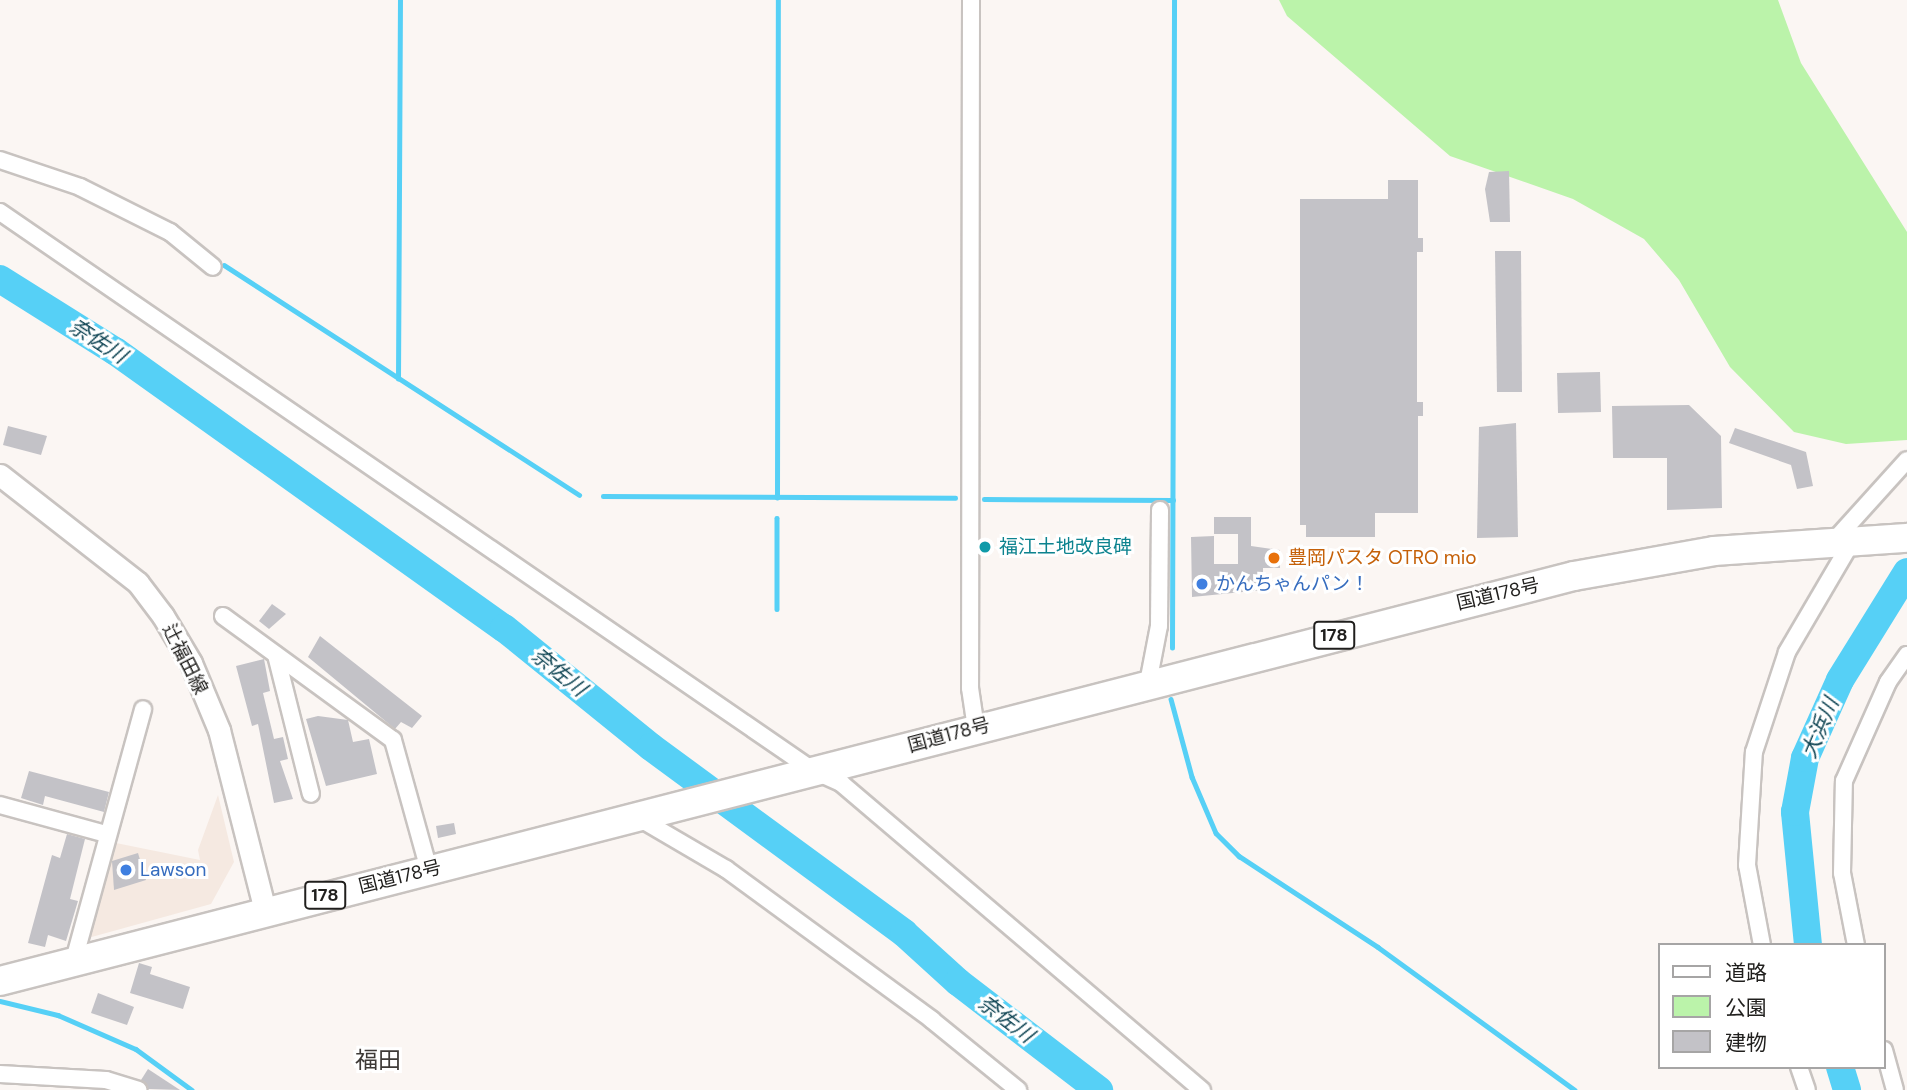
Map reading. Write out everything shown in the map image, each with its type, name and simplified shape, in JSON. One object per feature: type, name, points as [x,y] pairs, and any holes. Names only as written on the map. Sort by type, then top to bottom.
[{"type":"highway","name":"国道178号","points":[[0,981],[265,910],[806,774],[1147,683],[1608,568],[1714,551],[1907,538]]},
{"type":"main road","name":"辻福田線","points":[[0,475],[138,583],[163,616],[191,663],[219,730],[265,910]]},
{"type":"street","points":[[971,0],[970,688],[976,728]]},
{"type":"street","points":[[0,160],[80,187],[170,232],[213,267]]},
{"type":"street","points":[[0,212],[806,774],[841,783],[1202,1090]]},
{"type":"street","points":[[1762,943],[1747,864],[1757,741],[1787,652],[1907,460]]},
{"type":"street","points":[[1147,683],[1159,626],[1160,510]]},
{"type":"street","points":[[223,616],[393,740],[429,870]]},
{"type":"street","points":[[275,654],[311,794]]},
{"type":"street","points":[[1856,943],[1842,873],[1844,782],[1888,682],[1907,655]]},
{"type":"street","points":[[74,960],[106,834],[144,709]]},
{"type":"street","points":[[0,805],[106,834]]},
{"type":"street","points":[[644,815],[726,869],[932,1020],[1018,1090]]},
{"type":"street","points":[[1886,1057],[1895,1090]]},
{"type":"street","points":[[1800,1069],[1807,1090]]},
{"type":"street","points":[[0,1074],[106,1080],[138,1090]]},
{"type":"shaded area","points":[[218,795],[234,862],[211,904],[88,938],[111,842],[200,860],[198,850]]},
{"type":"green space","points":[[1279,0],[1778,0],[1801,63],[1907,232],[1907,440],[1846,444],[1794,432],[1730,367],[1679,280],[1644,239],[1573,199],[1450,156],[1287,16]]},
{"type":"building","points":[[1509,171],[1510,222],[1490,222],[1485,189],[1489,172]]},
{"type":"building","points":[[1388,180],[1418,180],[1418,238],[1423,238],[1423,252],[1417,252],[1417,402],[1423,402],[1423,416],[1418,416],[1418,513],[1375,513],[1375,537],[1306,537],[1306,525],[1300,525],[1300,199],[1388,199]]},
{"type":"building","points":[[1495,251],[1521,251],[1522,392],[1497,392]]},
{"type":"building","points":[[1600,372],[1601,412],[1558,413],[1557,373]]},
{"type":"building","points":[[1689,405],[1721,436],[1722,508],[1667,510],[1667,458],[1613,458],[1612,406]]},
{"type":"building","points":[[1516,423],[1518,537],[1477,538],[1479,427]]},
{"type":"building","points":[[8,426],[47,436],[41,455],[3,445]]},
{"type":"building","points":[[1735,428],[1806,452],[1813,486],[1797,489],[1791,465],[1729,443]]},
{"type":"building","points":[[1214,517],[1251,517],[1251,546],[1280,550],[1280,568],[1263,568],[1263,590],[1192,597],[1191,537],[1214,536],[1214,564],[1238,564],[1238,534],[1214,534]]},
{"type":"building","points":[[272,604],[286,614],[269,629],[259,621]]},
{"type":"building","points":[[320,636],[422,716],[412,728],[401,722],[395,729],[308,657]]},
{"type":"building","points":[[264,659],[270,691],[263,693],[274,739],[283,737],[288,759],[280,761],[293,799],[274,803],[258,724],[252,726],[236,666]]},
{"type":"building","points":[[318,716],[348,720],[353,742],[369,739],[377,774],[326,786],[306,719]]},
{"type":"building","points":[[29,771],[109,792],[104,812],[45,796],[43,805],[21,798]]},
{"type":"building","points":[[454,823],[456,834],[438,838],[436,826]]},
{"type":"building","points":[[67,834],[85,839],[70,899],[78,901],[66,941],[48,935],[45,947],[28,943],[52,855],[60,858]]},
{"type":"building","name":"Lawson","points":[[138,853],[146,880],[114,890],[112,861]]},
{"type":"building","points":[[139,963],[152,967],[150,974],[190,987],[183,1009],[130,993]]},
{"type":"building","points":[[98,993],[134,1007],[127,1025],[91,1013]]},
{"type":"building","points":[[148,1069],[180,1090],[148,1089],[141,1080]]},
{"type":"waterway","points":[[398,379],[400,0]]},
{"type":"waterway","points":[[777,498],[778,0]]},
{"type":"waterway","points":[[1172,648],[1174,0]]},
{"type":"waterway","points":[[224,265],[579,495]]},
{"type":"waterway","name":"奈佐川","points":[[0,279],[115,351],[504,628],[651,747],[904,933],[958,982],[1099,1090]]},
{"type":"waterway","points":[[603,496],[955,498]]},
{"type":"waterway","points":[[984,499],[1173,500]]},
{"type":"waterway","points":[[777,518],[777,609]]},
{"type":"waterway","name":"大浜川","points":[[1808,943],[1795,812],[1805,758],[1840,680],[1907,572]]},
{"type":"waterway","points":[[1171,699],[1192,777],[1216,833],[1239,856],[1378,947],[1575,1090]]},
{"type":"waterway","points":[[0,1001],[58,1015],[136,1049],[192,1090]]},
{"type":"waterway","name":"大浜川","points":[[1841,1069],[1847,1090]]},
{"type":"place","name":"福江土地改良碑","points":[[985,547]]},
{"type":"place","name":"豊岡パスタ OTRO mio","points":[[1274,558]]},
{"type":"place","name":"かんちゃんパン！","points":[[1202,584]]},
{"type":"place","name":"Lawson","points":[[126,870]]},
{"type":"district","name":"福田","points":[[378,1060]]}]
